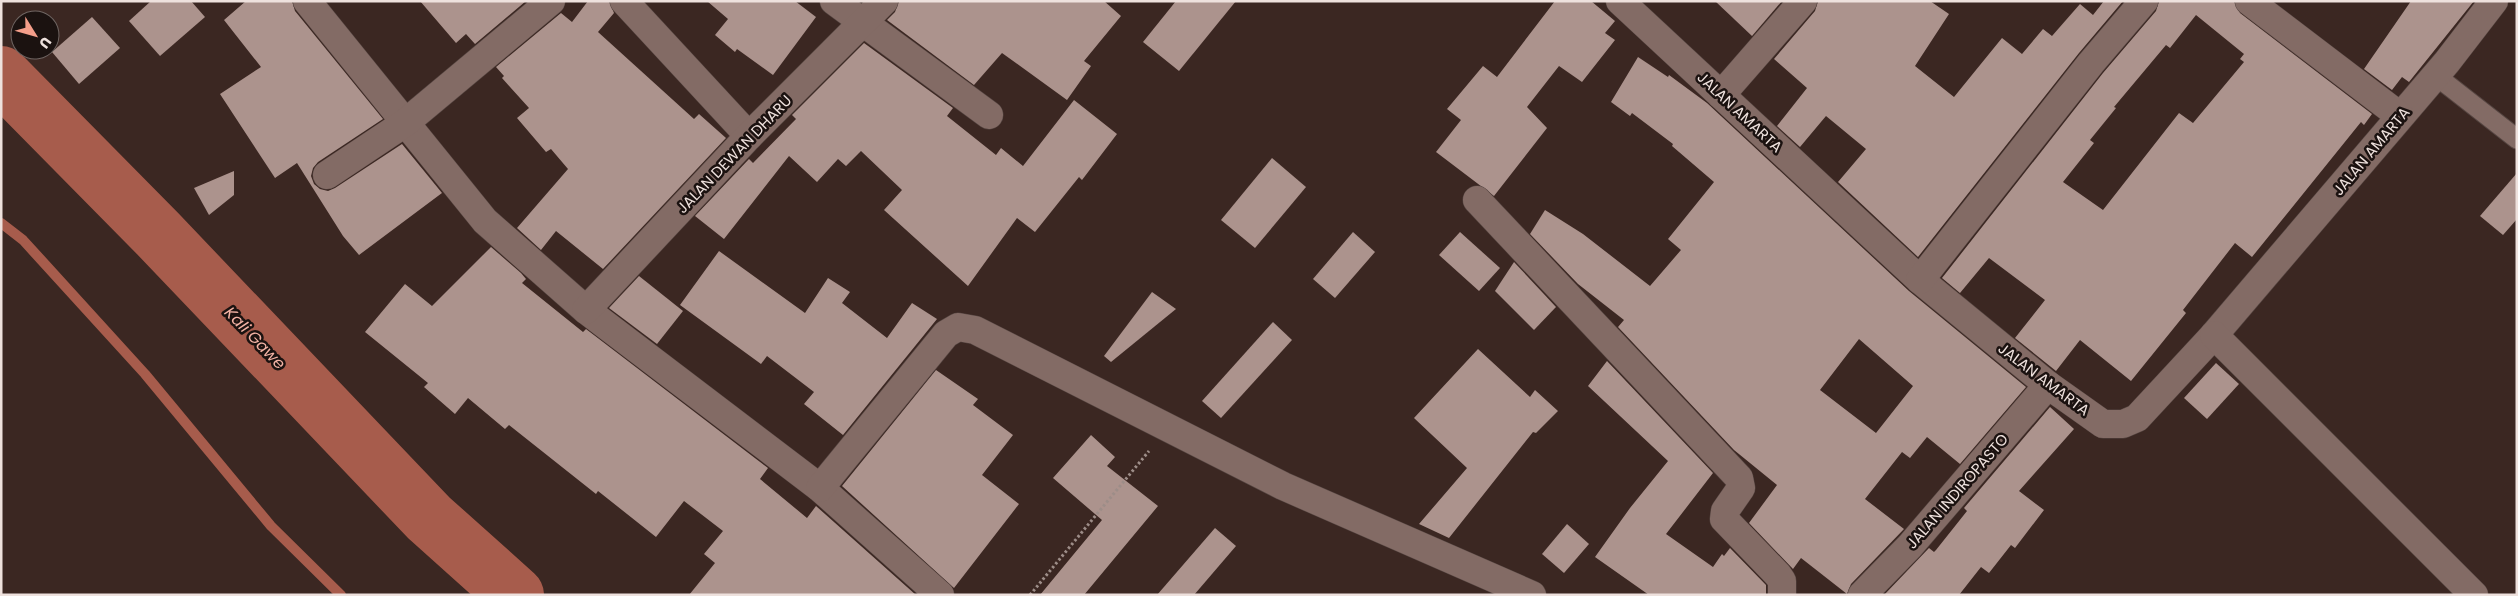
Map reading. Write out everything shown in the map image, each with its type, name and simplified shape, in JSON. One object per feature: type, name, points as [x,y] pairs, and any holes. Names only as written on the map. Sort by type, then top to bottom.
[{"type":"street","points":[[307,1],[485,221],[586,310],[820,488],[940,595]]},
{"type":"street","points":[[326,175],[405,123],[551,1]]},
{"type":"street","points":[[624,1],[749,136]]},
{"type":"street","points":[[834,1],[989,115]]},
{"type":"street","name":"JALAN DEWAN DHARU","points":[[586,310],[749,136],[884,1]]},
{"type":"street","points":[[1721,95],[1803,1]]},
{"type":"street","points":[[1920,280],[2091,63],[2144,1]]},
{"type":"street","points":[[2250,1],[2400,116]]},
{"type":"street","name":"JALAN AMARTA","points":[[1623,2],[1920,280],[2048,385],[2103,424],[2123,424],[2138,418],[2214,335],[2441,69],[2494,1]]},
{"type":"street","points":[[1478,200],[1739,478],[1741,488],[1725,511],[1724,519],[1778,575],[1782,581],[1782,595]]},
{"type":"street","points":[[820,488],[946,334],[958,327],[975,330],[1283,486],[1514,592]]},
{"type":"street","points":[[2214,335],[2474,595]]},
{"type":"street","name":"JALAN INDIROPASTO","points":[[1862,595],[1910,546],[2048,385]]},
{"type":"lane","points":[[2441,69],[2517,139]]},
{"type":"path","points":[[1030,595],[1168,428]]},
{"type":"building","points":[[151,1],[191,1],[205,17],[160,56],[129,21]]},
{"type":"building","points":[[246,1],[292,1],[295,11],[383,119],[318,162],[313,168],[311,176],[314,184],[320,189],[328,191],[335,188],[402,144],[442,193],[359,255],[343,236],[297,163],[275,178],[220,94],[261,67],[224,20]]},
{"type":"building","points":[[420,1],[526,1],[475,44],[466,34],[456,43]]},
{"type":"building","points":[[588,1],[609,1],[614,13],[598,32],[694,119],[699,114],[726,138],[603,269],[556,231],[541,250],[517,228],[568,169],[551,149],[546,152],[517,118],[529,108],[502,78],[504,76],[496,67],[561,13],[572,22]]},
{"type":"building","points":[[707,1],[795,1],[816,17],[773,75],[737,49],[735,52],[715,35],[728,19]]},
{"type":"building","points":[[899,1],[1104,1],[1121,16],[1084,61],[1091,66],[1067,100],[1002,53],[974,85],[887,20],[895,12]]},
{"type":"building","points":[[1176,1],[1236,1],[1179,71],[1143,42]]},
{"type":"building","points":[[1555,1],[1591,1],[1615,21],[1605,33],[1615,40],[1582,82],[1559,66],[1527,107],[1547,128],[1494,196],[1436,152],[1461,120],[1447,109],[1483,66],[1497,77]]},
{"type":"building","points":[[1715,1],[1782,1],[1752,36]]},
{"type":"building","points":[[1818,1],[1930,1],[1949,14],[1915,66],[1954,97],[2002,38],[2022,54],[2043,29],[2052,36],[2080,4],[2093,15],[2104,1],[2123,1],[2079,53],[1918,257],[1838,182],[1866,149],[1826,116],[1800,147],[1777,126],[1807,88],[1774,59],[1815,11]]},
{"type":"building","points":[[2159,1],[2234,1],[2240,13],[2372,114],[2364,125],[2361,122],[2252,257],[2235,243],[2183,310],[2186,313],[2131,381],[2080,340],[2056,371],[2015,338],[2045,300],[1989,258],[1960,293],[1942,278],[2103,73],[2156,11]],"holes":[[[2196,15],[2244,54],[2240,59],[2244,62],[2193,123],[2179,113],[2103,210],[2063,182],[2094,143],[2090,140],[2116,108],[2114,107],[2166,45],[2170,48]]]},
{"type":"building","points":[[2411,1],[2474,1],[2409,82],[2402,77],[2392,90],[2364,69]]},
{"type":"building","points":[[92,17],[120,48],[79,84],[59,60],[60,45]]},
{"type":"building","points":[[864,43],[953,108],[947,116],[996,155],[1001,148],[1023,166],[1074,100],[1117,134],[1082,180],[1079,177],[1035,232],[1017,218],[968,286],[884,210],[902,190],[861,151],[846,166],[838,159],[817,182],[789,156],[724,239],[695,216],[749,159],[753,163],[796,119],[792,115]]},
{"type":"building","points":[[1638,57],[1668,77],[1669,75],[1707,103],[1909,291],[2026,387],[1960,464],[1927,437],[1910,458],[1902,452],[1865,499],[1904,529],[1851,584],[1847,594],[1801,558],[1793,569],[1749,523],[1777,485],[1734,450],[1618,327],[1624,320],[1578,284],[1530,234],[1545,210],[1583,234],[1650,286],[1681,250],[1668,239],[1714,182],[1672,146],[1673,144],[1632,113],[1630,116],[1611,102]],"holes":[[[1859,339],[1913,386],[1876,433],[1820,390]]]},
{"type":"building","points":[[1272,158],[1306,187],[1255,248],[1221,220]]},
{"type":"building","points":[[234,171],[234,195],[209,215],[194,188]]},
{"type":"building","points":[[2517,173],[2517,219],[2503,235],[2480,216]]},
{"type":"building","points":[[1353,232],[1375,252],[1335,298],[1313,279]]},
{"type":"building","points":[[1460,232],[1500,268],[1479,291],[1439,255]]},
{"type":"building","points":[[491,247],[521,273],[526,279],[522,283],[583,332],[586,329],[768,468],[760,479],[807,518],[816,506],[916,595],[689,595],[715,563],[704,554],[723,531],[684,501],[656,537],[598,491],[596,494],[509,425],[505,429],[468,398],[455,414],[424,387],[428,383],[365,332],[405,284],[432,306]]},
{"type":"building","points":[[719,251],[805,313],[828,278],[850,292],[842,303],[887,338],[912,303],[937,319],[843,435],[804,404],[814,392],[767,356],[761,364],[680,305]]},
{"type":"building","points":[[1514,262],[1556,307],[1534,330],[1495,291]]},
{"type":"building","points":[[639,276],[683,311],[657,344],[609,308]]},
{"type":"building","points":[[1152,292],[1176,309],[1111,362],[1104,356]]},
{"type":"building","points":[[1273,322],[1292,340],[1221,418],[1202,401]]},
{"type":"building","points":[[1478,349],[1530,397],[1535,390],[1558,411],[1536,433],[1533,432],[1449,538],[1419,524],[1467,468],[1414,418]]},
{"type":"building","points":[[1607,361],[1713,473],[1666,534],[1713,567],[1722,554],[1724,556],[1730,548],[1766,585],[1766,595],[1649,595],[1595,557],[1630,508],[1668,461],[1588,386]]},
{"type":"building","points":[[2216,363],[2239,384],[2207,419],[2184,398]]},
{"type":"building","points":[[936,370],[978,399],[973,405],[1013,435],[982,475],[1019,504],[954,588],[842,486]]},
{"type":"building","points":[[2050,407],[2074,429],[2019,491],[2044,510],[2015,548],[2011,545],[1989,573],[1981,567],[1959,595],[1884,595],[1929,548],[1934,552],[1936,550],[1967,511],[1964,508]]},
{"type":"building","points":[[1091,435],[1115,457],[1107,466],[1158,506],[1084,595],[1040,595],[1102,520],[1053,478]]},
{"type":"building","points":[[1567,524],[1589,544],[1564,573],[1542,554]]},
{"type":"building","points":[[1215,528],[1236,546],[1194,595],[1157,595]]},
{"type":"waterway","name":"Kali Gawe","points":[[1,75],[158,234],[429,518],[515,595]]},
{"type":"waterway","points":[[1,223],[23,240],[145,374],[271,526],[341,595]]}]
